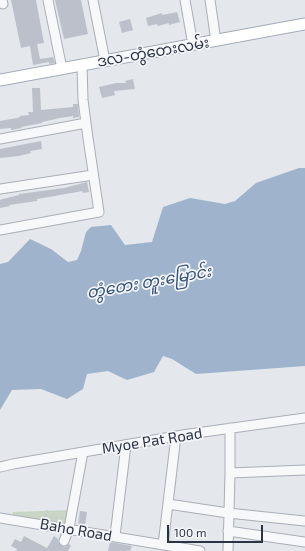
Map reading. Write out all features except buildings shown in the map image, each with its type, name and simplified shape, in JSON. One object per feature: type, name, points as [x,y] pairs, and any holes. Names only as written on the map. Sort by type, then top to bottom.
[{"type":"main road","name":"ဒလ-တွံတေးလမ်း","points":[[0,80],[305,24]]},
{"type":"street","points":[[48,0],[62,69]]},
{"type":"street","points":[[93,0],[105,61]]},
{"type":"street","points":[[185,0],[193,45]]},
{"type":"street","points":[[210,0],[216,41]]},
{"type":"street","points":[[0,230],[99,212],[86,123],[82,65]]},
{"type":"street","points":[[0,139],[86,123]]},
{"type":"street","points":[[0,189],[93,175]]},
{"type":"street","name":"Myoe Pat Road","points":[[0,467],[176,436],[305,418]]},
{"type":"street","points":[[228,551],[230,428]]},
{"type":"street","points":[[163,545],[176,436]]},
{"type":"street","points":[[114,536],[126,445]]},
{"type":"street","points":[[64,541],[69,528],[83,452]]},
{"type":"street","points":[[230,473],[305,470]]},
{"type":"street","points":[[168,504],[228,513],[305,521]]},
{"type":"street","name":"Baho Road","points":[[0,518],[69,528],[200,551]]},
{"type":"street","points":[[228,531],[305,542]]},
{"type":"path","points":[[46,517],[47,510]]},
{"type":"green space","points":[[69,510],[66,526],[12,518],[13,512]]},
{"type":"water","name":"တွံတေး တူးမြောင်း","points":[[299,168],[305,168],[305,366],[196,374],[172,359],[163,356],[154,372],[127,380],[108,371],[87,374],[83,389],[67,399],[41,389],[12,390],[0,410],[0,264],[8,262],[30,239],[51,249],[68,262],[77,260],[86,232],[91,227],[111,225],[125,245],[152,242],[163,207],[190,198],[225,204],[235,201],[256,183]]}]
